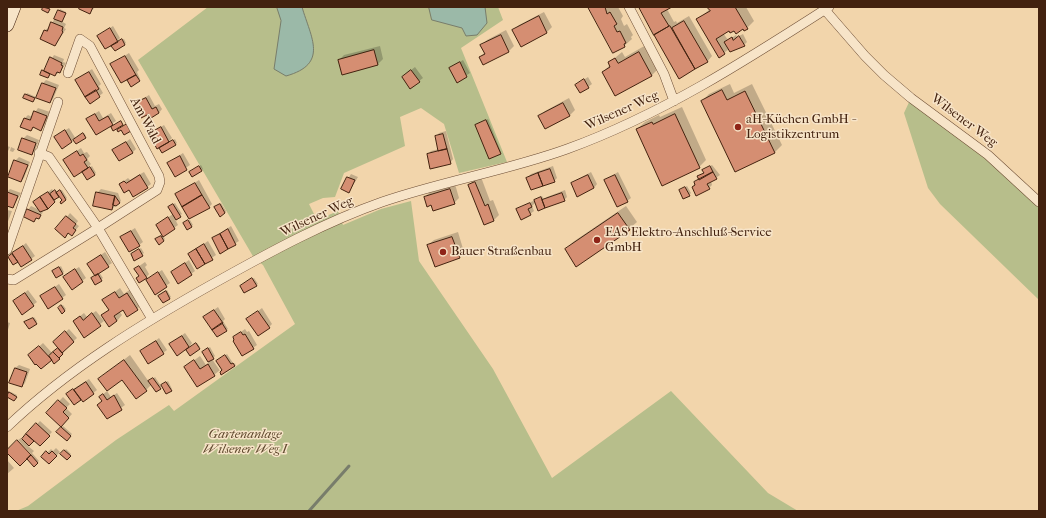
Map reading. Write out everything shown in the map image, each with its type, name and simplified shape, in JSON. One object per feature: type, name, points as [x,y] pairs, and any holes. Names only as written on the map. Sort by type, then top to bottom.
[{"type":"main road","points":[[7,25],[14,7]]},
{"type":"street","name":"Wilsener Weg","points":[[628,7],[664,74],[674,101]]},
{"type":"street","name":"Wilsener Weg","points":[[7,427],[54,385],[152,319],[256,260],[341,219],[412,192],[509,167],[567,149],[623,126],[674,101],[763,49],[827,8],[865,56],[884,75],[911,98],[988,155],[1039,202]]},
{"type":"street","name":"Am Wald","points":[[7,279],[14,280],[98,228],[157,190],[160,182],[159,176],[90,46],[85,41],[80,39],[68,72]]},
{"type":"street","points":[[7,250],[39,153],[58,102]]},
{"type":"street","points":[[39,153],[49,157],[98,228],[152,319]]},
{"type":"green space","name":"Gartenanlage Wilsener Weg I","points":[[208,7],[498,7],[503,20],[461,48],[507,162],[459,173],[444,124],[421,108],[400,117],[405,146],[344,173],[335,197],[323,198],[309,204],[317,220],[338,211],[343,225],[381,209],[411,201],[419,261],[493,369],[552,478],[671,391],[768,493],[798,511],[16,511],[28,506],[116,440],[169,405],[174,411],[295,324],[263,265],[254,258],[138,60]]},
{"type":"green space","points":[[911,98],[1039,202],[1039,300],[940,204],[928,188],[904,113]]},
{"type":"shaded area","points":[[277,7],[302,7],[314,49],[308,65],[299,71],[286,76],[274,69],[281,21]]},
{"type":"shaded area","points":[[429,7],[485,7],[487,23],[477,35],[466,36],[462,28],[432,20]]},
{"type":"building","points":[[43,7],[50,9],[48,13],[42,10]]},
{"type":"building","points":[[80,7],[93,7],[90,14],[79,9]]},
{"type":"building","points":[[588,7],[605,7],[607,14],[610,12],[617,24],[614,26],[617,32],[620,31],[626,43],[624,44],[625,47],[613,53]]},
{"type":"building","points":[[639,7],[672,7],[661,13],[669,26],[654,35]]},
{"type":"building","points":[[707,7],[735,7],[748,29],[744,31],[743,29],[736,34],[734,31],[730,33],[729,31],[716,39],[725,54],[719,58],[696,19],[710,11]]},
{"type":"building","points":[[58,10],[66,13],[62,22],[54,19]]},
{"type":"building","points":[[539,16],[547,33],[521,47],[512,30]]},
{"type":"building","points":[[684,21],[708,62],[695,69],[672,28]]},
{"type":"building","points":[[51,22],[63,27],[63,32],[55,46],[40,39],[44,30],[47,31]]},
{"type":"building","points":[[670,26],[695,69],[679,79],[654,35]]},
{"type":"building","points":[[110,28],[118,42],[105,49],[97,36]]},
{"type":"building","points":[[501,35],[509,52],[483,65],[479,57],[485,54],[480,45]]},
{"type":"building","points":[[739,36],[745,46],[730,52],[724,42],[732,37],[733,40]]},
{"type":"building","points":[[122,39],[125,45],[115,51],[111,46]]},
{"type":"building","points":[[374,50],[378,65],[342,75],[338,60]]},
{"type":"building","points":[[639,52],[652,76],[615,96],[602,72],[610,67],[608,62],[615,58],[618,63]]},
{"type":"building","points":[[125,56],[136,75],[121,83],[110,64]]},
{"type":"building","points":[[50,57],[62,63],[61,65],[63,66],[60,73],[57,72],[55,76],[44,71]]},
{"type":"building","points":[[460,62],[467,77],[457,83],[449,68]]},
{"type":"building","points":[[42,70],[50,74],[48,78],[40,75]]},
{"type":"building","points":[[411,70],[420,82],[410,89],[402,77]]},
{"type":"building","points":[[89,72],[99,89],[85,97],[75,80]]},
{"type":"building","points":[[136,75],[140,81],[131,87],[127,80]]},
{"type":"building","points":[[584,79],[589,88],[580,93],[575,85]]},
{"type":"building","points":[[42,83],[56,88],[50,103],[36,98]]},
{"type":"building","points":[[96,90],[100,97],[90,104],[85,97]]},
{"type":"building","name":"aH-Küchen GmbH - Logistikzentrum","points":[[722,90],[727,100],[745,91],[775,153],[735,172],[701,101]]},
{"type":"building","points":[[25,94],[35,98],[33,102],[23,98]]},
{"type":"building","points":[[146,98],[152,109],[156,107],[159,113],[151,118],[149,114],[141,118],[133,104]]},
{"type":"building","points":[[563,103],[570,116],[545,129],[538,116]]},
{"type":"building","points":[[34,111],[47,116],[41,131],[33,127],[31,131],[20,127],[24,118],[30,120]]},
{"type":"building","points":[[95,114],[99,121],[108,116],[113,125],[96,135],[86,119]]},
{"type":"building","points":[[675,114],[700,168],[662,186],[636,129],[652,122],[653,124]]},
{"type":"building","points":[[486,120],[501,154],[489,159],[475,125]]},
{"type":"building","points":[[121,121],[123,125],[113,131],[111,127]]},
{"type":"building","points":[[127,124],[131,131],[124,135],[121,130],[118,132],[117,130]]},
{"type":"building","points":[[161,127],[169,142],[157,149],[149,134]]},
{"type":"building","points":[[65,130],[72,142],[62,149],[54,137]]},
{"type":"building","points":[[83,133],[86,138],[76,144],[73,140]]},
{"type":"building","points":[[443,134],[447,149],[438,151],[435,136]]},
{"type":"building","points":[[22,138],[36,143],[32,155],[18,150]]},
{"type":"building","points":[[173,140],[176,145],[162,153],[159,148]]},
{"type":"building","points":[[126,142],[133,153],[119,161],[112,150]]},
{"type":"building","points":[[447,149],[451,164],[430,169],[427,154]]},
{"type":"building","points":[[77,151],[80,156],[83,154],[87,160],[84,162],[88,168],[74,177],[63,160]]},
{"type":"building","points":[[180,156],[187,170],[175,177],[167,163]]},
{"type":"building","points":[[14,160],[28,165],[21,182],[8,177]]},
{"type":"building","points":[[199,166],[202,171],[192,177],[189,172]]},
{"type":"building","points":[[710,166],[713,172],[699,180],[697,176],[704,173],[702,170]]},
{"type":"building","points":[[90,167],[95,175],[87,180],[82,172]]},
{"type":"building","points":[[550,169],[555,182],[543,186],[538,173]]},
{"type":"building","points":[[713,172],[717,179],[707,184],[710,189],[696,196],[692,187],[695,185],[694,182]]},
{"type":"building","points":[[538,173],[543,186],[531,190],[526,178]]},
{"type":"building","points":[[140,175],[148,188],[133,197],[129,190],[124,193],[119,184],[124,181],[126,183]]},
{"type":"building","points":[[588,175],[594,188],[577,197],[571,183]]},
{"type":"building","points":[[615,175],[628,202],[617,207],[604,180]]},
{"type":"building","points":[[347,177],[355,180],[349,193],[341,189]]},
{"type":"building","points":[[475,182],[485,206],[488,204],[494,221],[484,225],[468,185]]},
{"type":"building","points":[[195,183],[202,195],[182,207],[175,194]]},
{"type":"building","points":[[685,187],[690,196],[683,199],[679,190]]},
{"type":"building","points":[[450,189],[455,204],[433,211],[431,205],[427,207],[424,197]]},
{"type":"building","points":[[55,190],[59,197],[54,200],[50,194]]},
{"type":"building","points":[[60,190],[66,200],[61,204],[60,202],[62,200],[56,193]]},
{"type":"building","points":[[7,192],[18,196],[13,208],[7,206]]},
{"type":"building","points":[[48,192],[55,202],[48,209],[40,197]]},
{"type":"building","points":[[96,192],[115,196],[112,210],[93,206]]},
{"type":"building","points":[[562,193],[565,201],[545,208],[542,200]]},
{"type":"building","points":[[202,195],[210,208],[189,219],[182,207]]},
{"type":"building","points":[[115,196],[120,203],[116,206],[113,205]]},
{"type":"building","points":[[40,197],[48,209],[40,212],[33,202]]},
{"type":"building","points":[[541,197],[545,208],[538,211],[534,200]]},
{"type":"building","points":[[530,203],[532,207],[528,209],[531,215],[521,220],[516,209]]},
{"type":"building","points":[[173,204],[181,217],[176,220],[168,207]]},
{"type":"building","points":[[220,204],[225,213],[220,217],[214,207]]},
{"type":"building","points":[[27,209],[41,215],[39,219],[36,218],[34,222],[24,217]]},
{"type":"building","name":"EAS Elektro-Anschluß-Service GmbH","points":[[618,213],[630,230],[576,267],[565,249]]},
{"type":"building","points":[[66,216],[76,224],[73,228],[76,230],[72,236],[68,233],[65,238],[55,229]]},
{"type":"building","points":[[168,217],[175,229],[163,237],[156,225]]},
{"type":"building","points":[[188,220],[192,227],[187,230],[183,223]]},
{"type":"building","points":[[228,229],[236,245],[228,249],[220,234]]},
{"type":"building","points":[[131,231],[140,246],[129,252],[120,237]]},
{"type":"building","points":[[220,234],[228,249],[220,254],[212,238]]},
{"type":"building","points":[[161,236],[164,241],[159,245],[155,239]]},
{"type":"building","name":"Bauer Straßenbau","points":[[452,237],[460,258],[435,267],[427,245]]},
{"type":"building","points":[[204,244],[213,260],[205,264],[196,249]]},
{"type":"building","points":[[23,246],[32,260],[21,267],[12,253]]},
{"type":"building","points":[[139,249],[143,256],[134,261],[131,254]]},
{"type":"building","points":[[196,249],[205,264],[197,269],[188,254]]},
{"type":"building","points":[[12,254],[18,262],[13,265],[8,257]]},
{"type":"building","points":[[101,255],[109,267],[95,276],[87,264]]},
{"type":"building","points":[[185,263],[192,275],[178,284],[171,272]]},
{"type":"building","points":[[139,266],[147,278],[139,283],[136,278],[139,276],[134,269]]},
{"type":"building","points":[[59,267],[63,274],[56,278],[52,271]]},
{"type":"building","points":[[75,269],[83,282],[72,290],[63,277]]},
{"type":"building","points":[[158,272],[167,287],[155,295],[146,280]]},
{"type":"building","points":[[98,274],[102,281],[95,285],[91,278]]},
{"type":"building","points":[[252,278],[257,286],[244,293],[240,286]]},
{"type":"building","points":[[55,287],[63,299],[48,309],[40,296]]},
{"type":"building","points":[[166,291],[170,299],[163,303],[158,296]]},
{"type":"building","points":[[115,292],[119,298],[127,293],[138,310],[127,317],[123,310],[114,316],[117,321],[109,327],[101,315],[109,310],[102,300]]},
{"type":"building","points":[[25,293],[34,306],[22,315],[13,301]]},
{"type":"building","points":[[61,305],[65,311],[62,314],[58,308]]},
{"type":"building","points":[[214,310],[223,323],[212,330],[203,317]]},
{"type":"building","points":[[258,311],[270,328],[258,336],[246,319]]},
{"type":"building","points":[[92,313],[101,326],[84,338],[73,321],[80,316],[83,320]]},
{"type":"building","points":[[33,318],[37,324],[29,329],[24,322]]},
{"type":"building","points":[[222,323],[227,331],[217,337],[212,330]]},
{"type":"building","points":[[65,331],[74,342],[62,353],[53,342]]},
{"type":"building","points":[[241,332],[243,335],[245,334],[254,349],[242,356],[233,341],[233,337]]},
{"type":"building","points":[[182,336],[189,347],[177,356],[169,344]]},
{"type":"building","points":[[156,341],[164,354],[148,364],[140,351]]},
{"type":"building","points":[[196,343],[200,349],[190,356],[186,350]]},
{"type":"building","points":[[39,346],[52,360],[41,369],[36,364],[35,365],[28,355]]},
{"type":"building","points":[[58,348],[63,354],[59,358],[53,352]]},
{"type":"building","points":[[208,348],[214,359],[208,362],[202,352]]},
{"type":"building","points":[[53,352],[60,359],[54,364],[49,356]]},
{"type":"building","points":[[225,355],[231,364],[233,363],[235,366],[221,375],[220,372],[222,370],[216,361]]},
{"type":"building","points":[[124,360],[147,391],[136,399],[122,380],[107,391],[98,379]]},
{"type":"building","points":[[194,360],[200,369],[208,364],[215,376],[197,387],[184,367]]},
{"type":"building","points":[[15,368],[27,372],[22,387],[9,383]]},
{"type":"building","points":[[153,378],[161,389],[156,392],[148,381]]},
{"type":"building","points":[[86,382],[94,394],[83,402],[74,390]]},
{"type":"building","points":[[166,382],[172,391],[166,394],[161,385]]},
{"type":"building","points":[[73,389],[81,400],[74,405],[66,394]]},
{"type":"building","points":[[9,392],[17,397],[14,401],[7,397]]},
{"type":"building","points":[[103,394],[107,400],[114,395],[122,410],[107,419],[97,405],[102,401],[99,397]]},
{"type":"building","points":[[58,400],[67,408],[63,412],[69,418],[61,427],[46,413]]},
{"type":"building","points":[[36,423],[50,436],[40,446],[26,434]]},
{"type":"building","points":[[61,427],[71,436],[67,441],[56,432]]},
{"type":"building","points":[[26,434],[34,441],[29,446],[22,439]]},
{"type":"building","points":[[17,440],[31,455],[20,466],[7,453],[7,450]]},
{"type":"building","points":[[64,450],[71,456],[67,460],[60,454]]},
{"type":"building","points":[[46,451],[49,454],[52,451],[57,456],[49,464],[41,457]]},
{"type":"building","points":[[31,455],[38,463],[34,467],[27,459]]},
{"type":"waterway","points":[[309,511],[349,466]]},
{"type":"place","name":"aH-Küchen GmbH - Logistikzentrum","points":[[738,127]]},
{"type":"place","name":"EAS Elektro-Anschluß-Service GmbH","points":[[597,240]]},
{"type":"place","name":"Bauer Straßenbau","points":[[443,252]]}]
